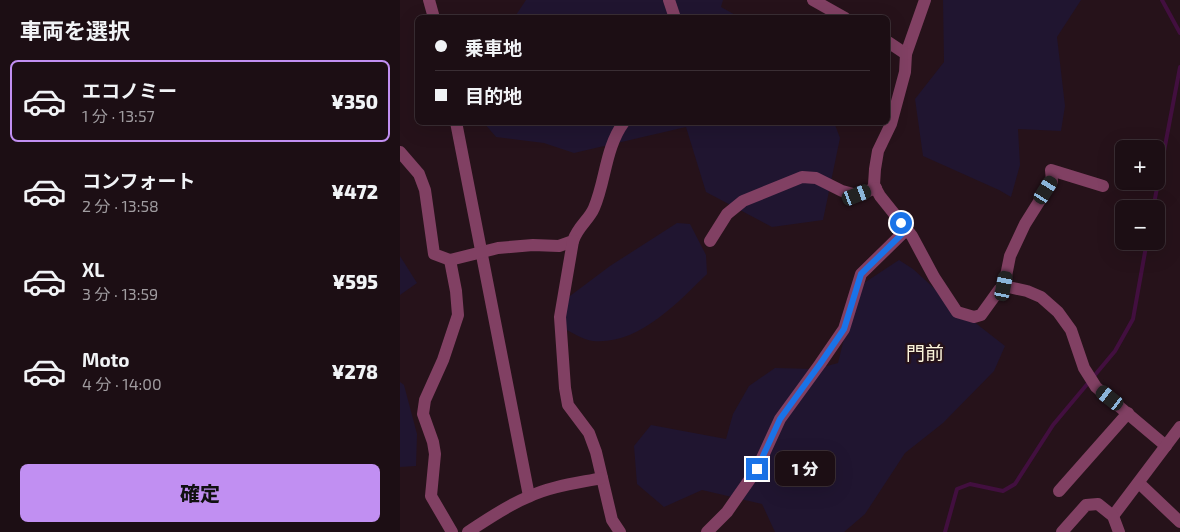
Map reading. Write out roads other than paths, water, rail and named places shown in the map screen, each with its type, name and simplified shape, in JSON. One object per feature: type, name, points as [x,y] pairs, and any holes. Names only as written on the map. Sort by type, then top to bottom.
[{"type":"street","points":[[429,0],[433,15]]},
{"type":"street","points":[[669,0],[675,15]]},
{"type":"street","points":[[813,0],[840,15]]},
{"type":"street","points":[[925,0],[906,54],[905,72],[891,124],[878,151],[874,185],[912,236],[934,277],[957,312],[974,317],[981,315],[1004,286],[1010,256],[1025,224],[1052,181],[1051,170],[1103,186]]},
{"type":"street","points":[[890,43],[906,54]]},
{"type":"street","points":[[457,125],[483,251],[529,496]]},
{"type":"street","points":[[620,532],[612,520],[589,433],[568,405],[560,317],[576,230],[594,209],[607,159],[622,125]]},
{"type":"street","points":[[400,152],[419,174],[425,190],[434,254],[450,260],[483,251],[533,245],[558,246],[573,241]]},
{"type":"street","points":[[710,241],[727,214],[743,201],[802,177],[816,178],[827,182],[842,192],[857,195],[876,188]]},
{"type":"street","points":[[707,532],[727,512],[757,469],[780,419],[844,329],[861,274],[906,230]]},
{"type":"street","points":[[450,260],[456,290],[458,316],[443,360],[425,400],[423,414],[433,442],[435,454],[431,496],[452,532]]},
{"type":"street","points":[[1004,286],[1027,291],[1041,297],[1058,312],[1071,330],[1084,368],[1096,387],[1166,446]]},
{"type":"street","points":[[1059,491],[1128,413]]},
{"type":"street","points":[[1113,516],[1166,446],[1178,434]]},
{"type":"street","points":[[468,532],[504,508],[529,496],[553,488],[602,478]]},
{"type":"street","points":[[1139,483],[1180,522]]},
{"type":"street","points":[[1062,532],[1086,505],[1098,504],[1113,516],[1119,532]]},
{"type":"waterway","points":[[1162,0],[1180,33]]},
{"type":"waterway","points":[[1155,200],[1180,67]]},
{"type":"waterway","points":[[945,532],[957,489],[970,484],[1003,491],[1015,484],[1053,425],[1115,351],[1133,319],[1145,250]]},
{"type":"district","name":"門前","points":[[925,352]]}]
